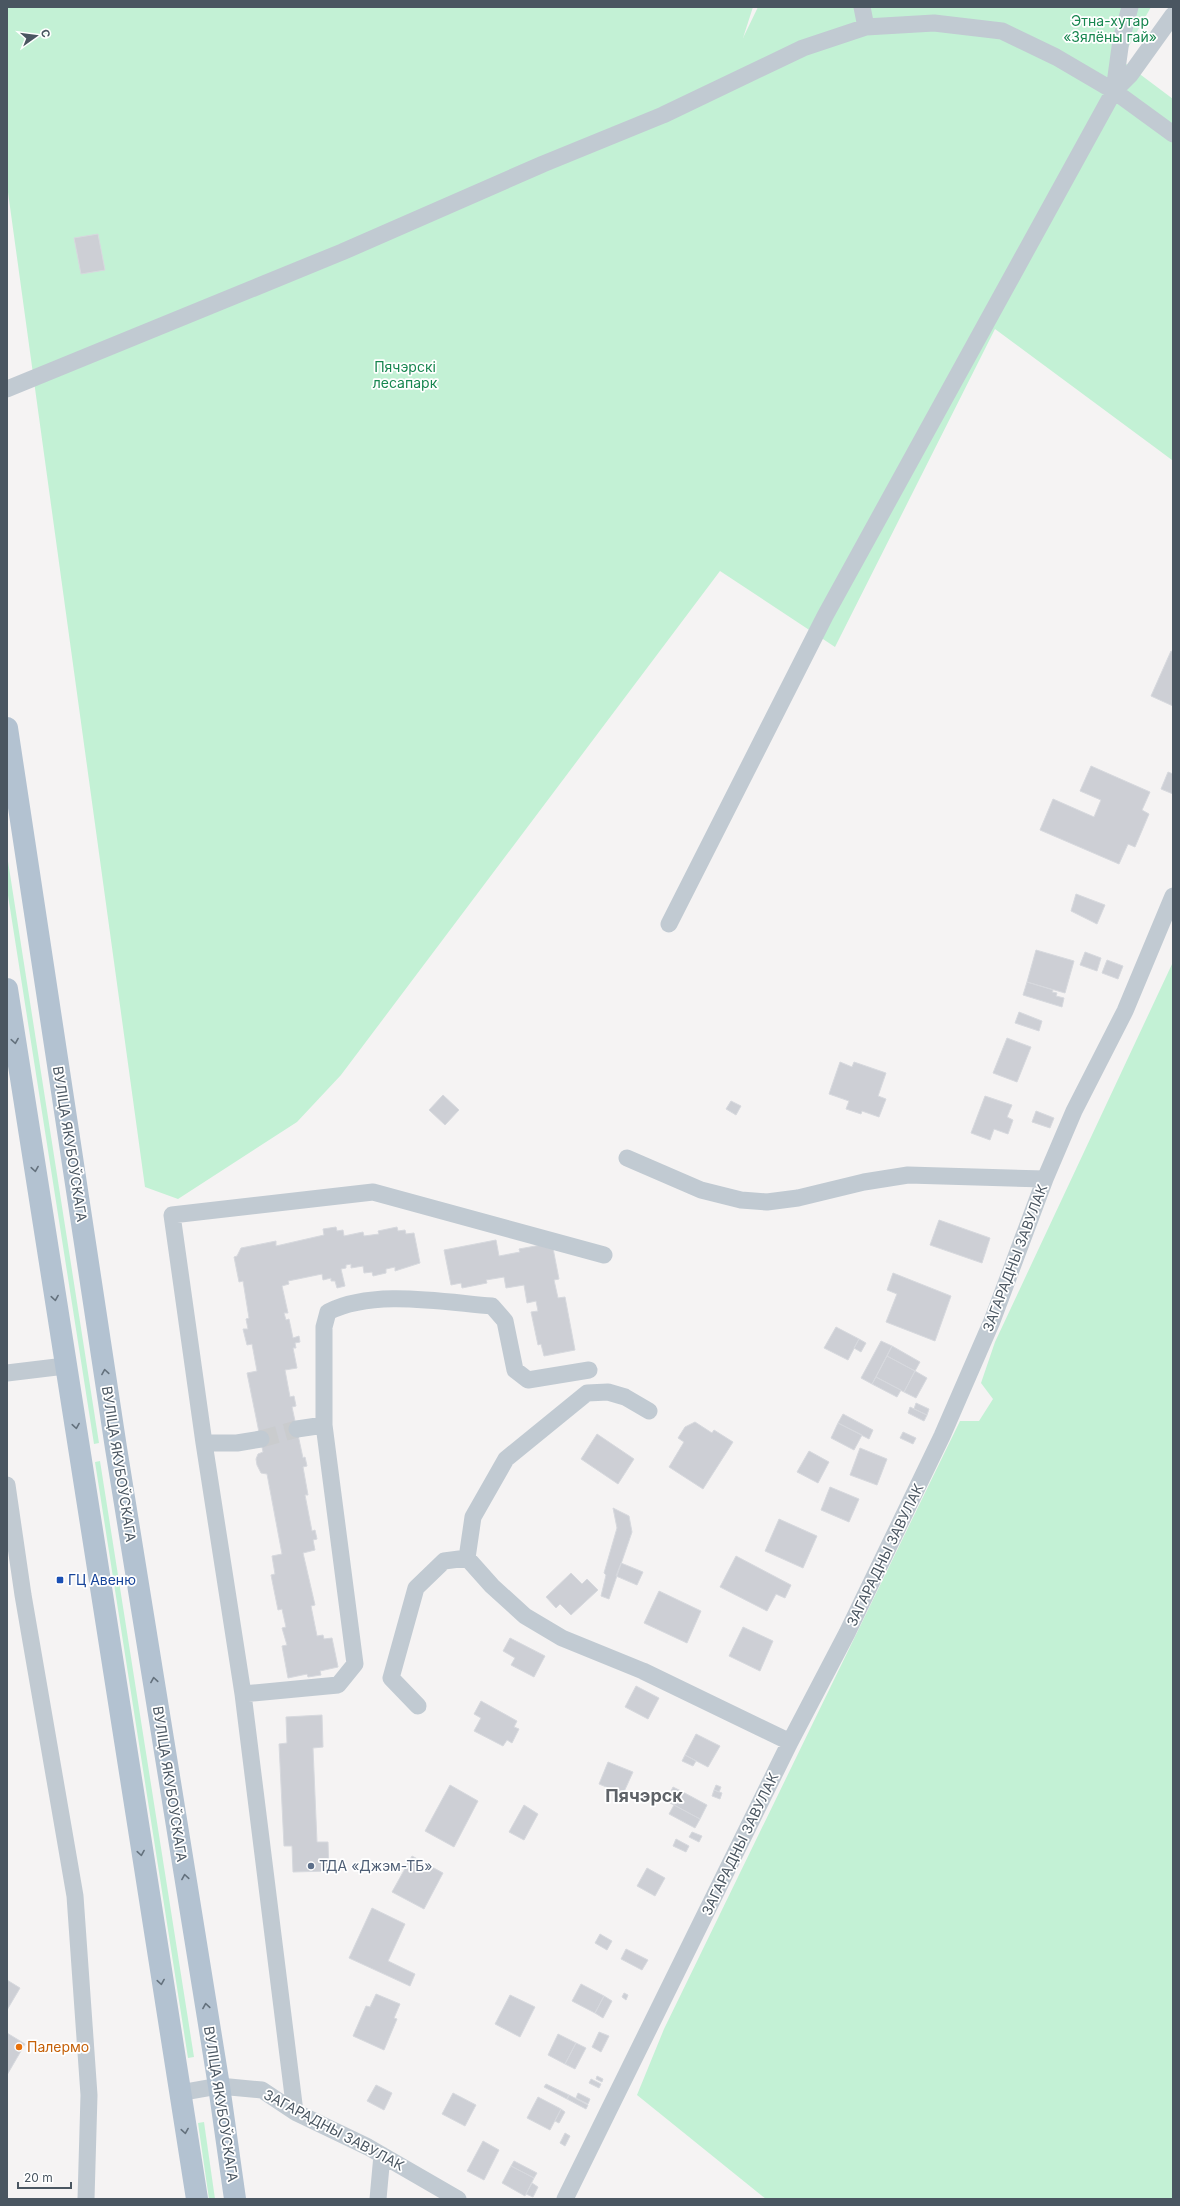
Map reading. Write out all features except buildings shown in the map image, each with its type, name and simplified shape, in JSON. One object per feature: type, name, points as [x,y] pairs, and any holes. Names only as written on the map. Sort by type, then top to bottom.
[{"type":"main road","name":"ВУЛІЦА ЯКУБОЎСКАГА","points":[[7,728],[116,1448],[219,2086],[235,2199]]},
{"type":"main road","points":[[7,988],[197,2199]]},
{"type":"street","points":[[862,7],[866,27]]},
{"type":"street","points":[[1114,91],[1121,40],[1130,7]]},
{"type":"street","points":[[669,924],[825,616],[1114,91],[1130,74],[1173,15]]},
{"type":"street","points":[[7,389],[342,252],[543,164],[663,115],[803,48],[866,27],[934,23],[1002,31],[1056,57],[1114,91],[1173,134]]},
{"type":"street","name":"ЗАГАРАДНЫ ЗАВУЛАК","points":[[565,2199],[790,1742],[847,1633],[942,1436],[992,1321],[1045,1179],[1074,1111],[1125,1011],[1173,896]]},
{"type":"street","points":[[627,1158],[701,1190],[741,1200],[767,1202],[798,1198],[864,1182],[908,1175],[1045,1179]]},
{"type":"street","points":[[295,2112],[243,1694],[204,1443],[172,1215],[373,1192],[604,1255]]},
{"type":"street","points":[[243,1694],[338,1685],[355,1664],[324,1425],[324,1326],[328,1312],[343,1304],[396,1299],[492,1306],[505,1321],[515,1370],[528,1380],[589,1370]]},
{"type":"street","points":[[7,1373],[66,1366]]},
{"type":"street","points":[[467,1558],[473,1517],[506,1459],[587,1393],[608,1392],[625,1397],[650,1411]]},
{"type":"street","points":[[297,1429],[324,1425]]},
{"type":"street","points":[[204,1443],[237,1443],[261,1439]]},
{"type":"street","points":[[7,1485],[23,1595],[75,1896],[89,2096],[86,2199]]},
{"type":"street","points":[[467,1558],[492,1586],[525,1616],[562,1638],[643,1671],[790,1742]]},
{"type":"street","points":[[418,1706],[391,1678],[416,1588],[444,1561],[467,1558]]},
{"type":"street","name":"ЗАГАРАДНЫ ЗАВУЛАК","points":[[179,2092],[219,2086],[262,2090],[295,2112],[382,2155],[458,2199]]},
{"type":"street","points":[[378,2199],[382,2155]]},
{"type":"green space","name":"Пячэрскі лесапарк","points":[[7,7],[753,7],[743,38],[758,7],[1151,7],[1121,60],[1173,99],[1173,458],[1172,460],[995,329],[835,647],[720,571],[341,1075],[297,1122],[178,1199],[145,1187],[7,185]]},
{"type":"green space","points":[[7,855],[99,1443],[94,1444],[7,889]]},
{"type":"green space","points":[[1173,962],[1173,2199],[766,2199],[637,2095],[664,2029],[960,1421],[979,1421],[993,1399],[981,1383],[995,1342]]},
{"type":"green space","points":[[100,1461],[194,2057],[188,2058],[95,1462]]},
{"type":"green space","points":[[204,2122],[215,2199],[209,2199],[198,2123]]},
{"type":"tunnel","points":[[261,1439],[297,1429]]},
{"type":"place","name":"ГЦ Авеню","points":[[60,1580]]},
{"type":"place","name":"ТДА «Джэм-ТБ»","points":[[311,1866]]},
{"type":"place","name":"Палермо","points":[[19,2047]]},
{"type":"district","name":"Пячэрск","points":[[644,1796]]},
{"type":"park label","name":"Этна-хутар «Зялёны гай»","points":[[1110,30]]}]
